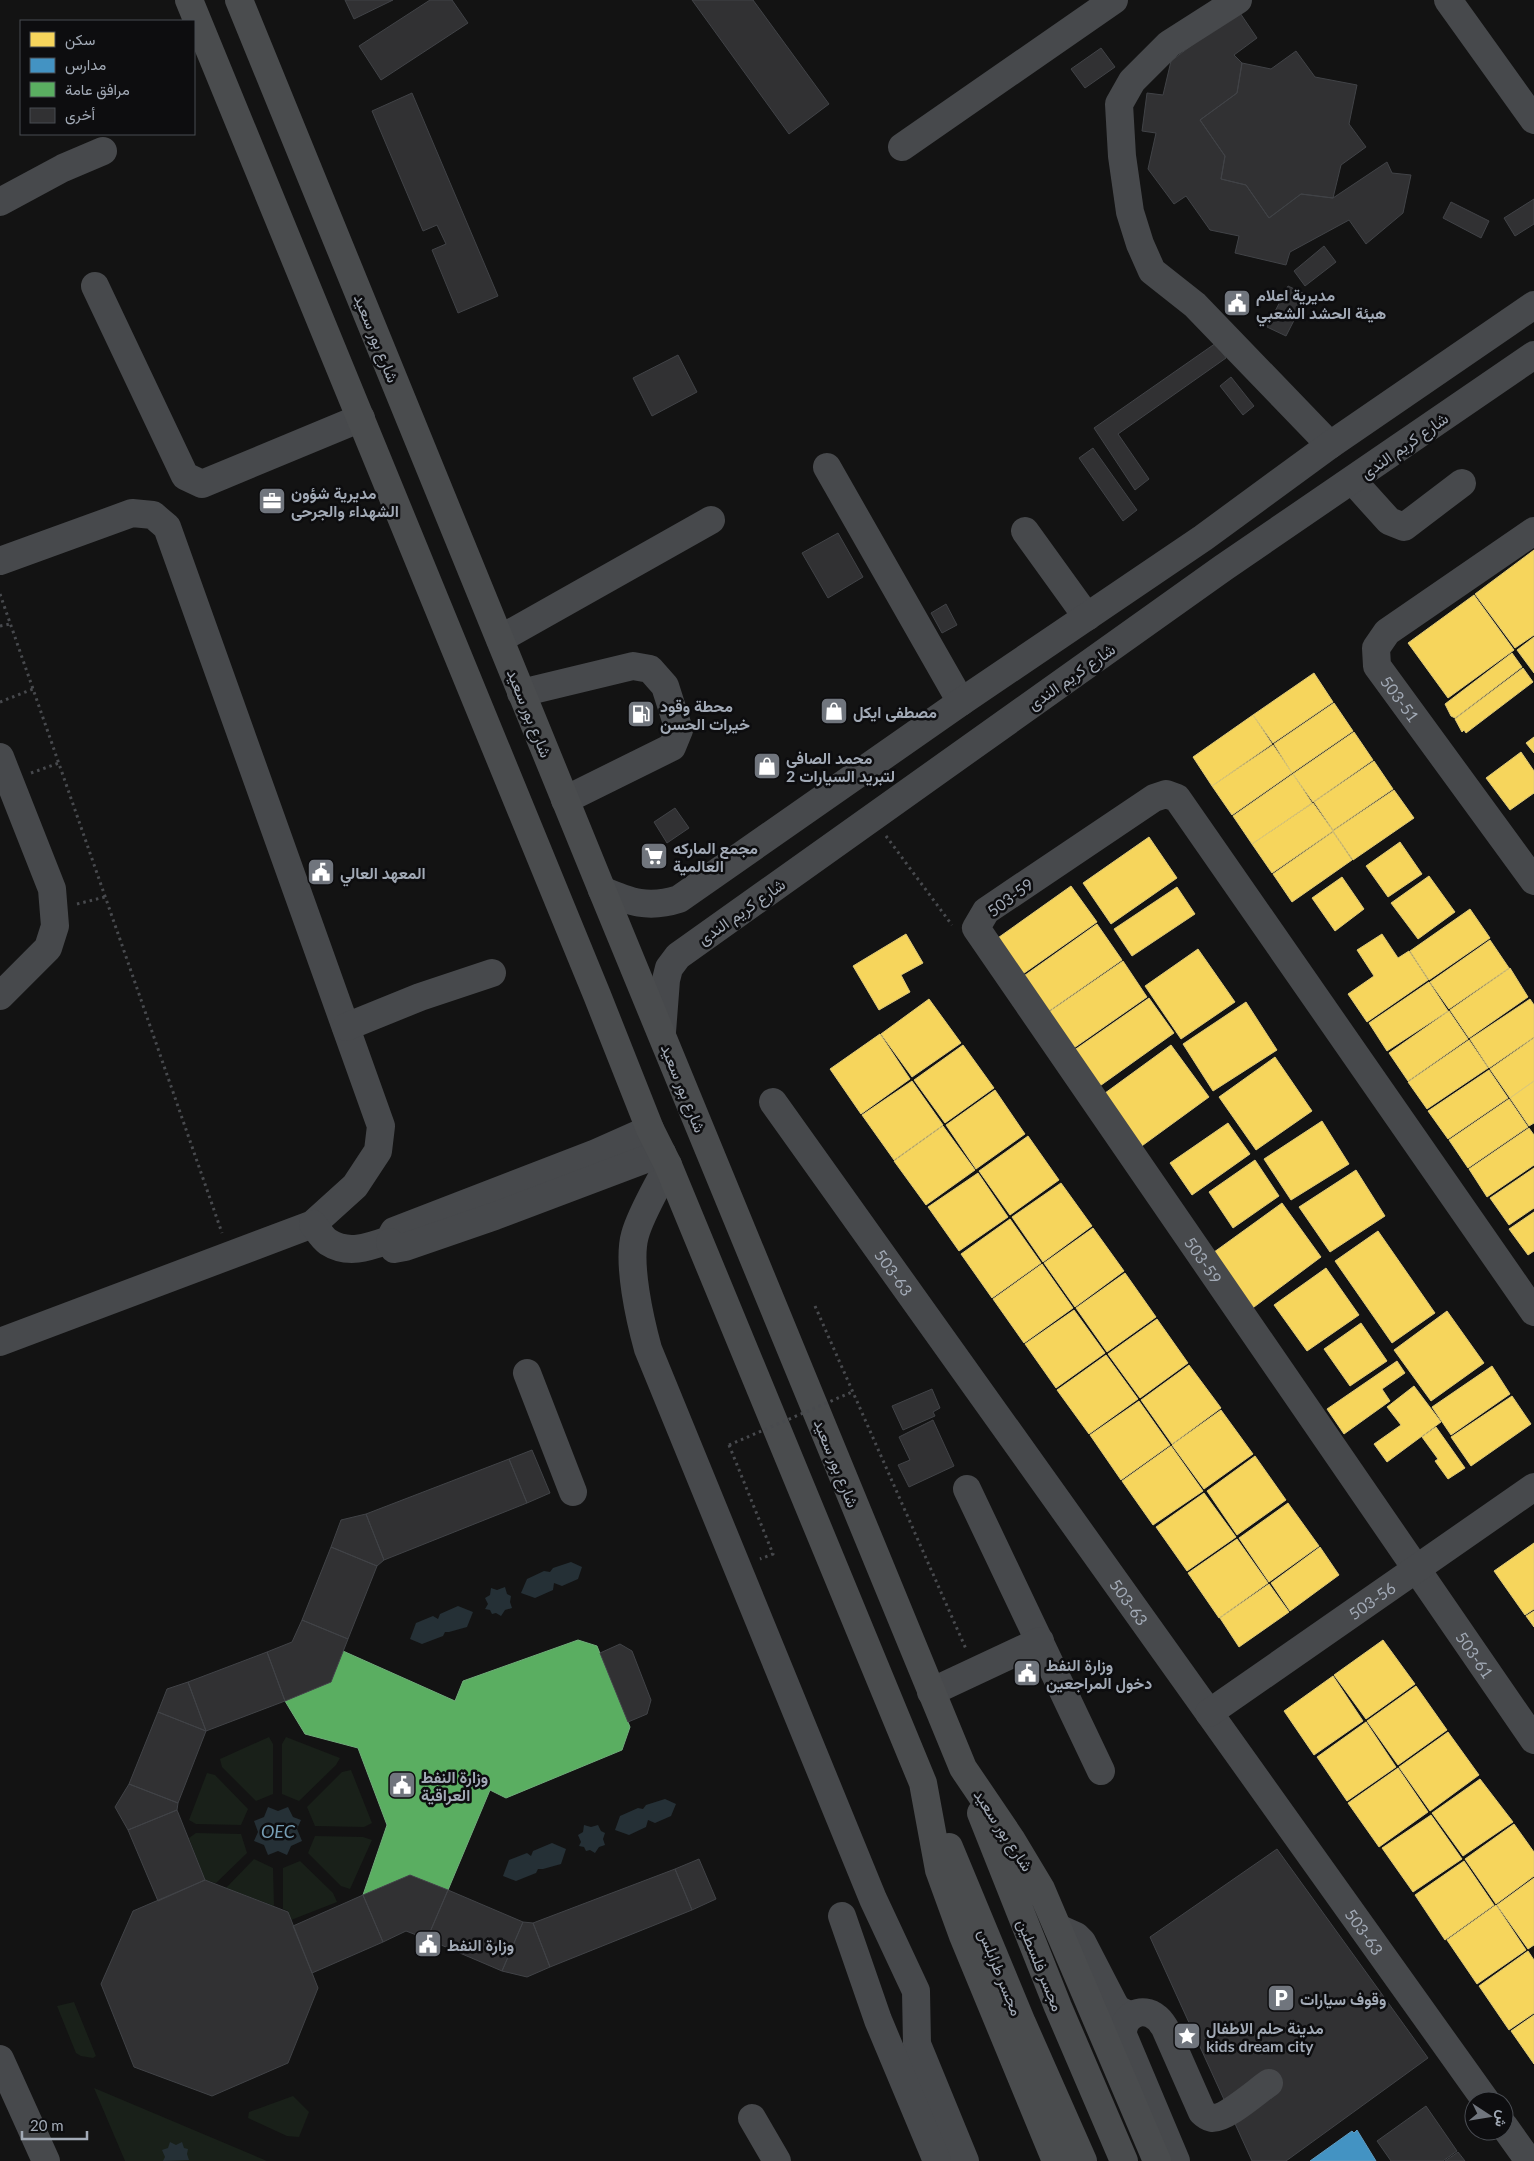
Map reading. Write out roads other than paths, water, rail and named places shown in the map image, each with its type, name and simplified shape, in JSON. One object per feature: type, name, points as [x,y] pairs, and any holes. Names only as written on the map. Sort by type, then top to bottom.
[{"type":"main road","points":[[188,0],[650,1129],[665,1159],[923,1783],[939,1870],[963,1936],[1056,2161]]},
{"type":"main road","name":"شارع بور سعيد","points":[[240,0],[565,800],[963,1768],[1011,1839],[1041,1889],[1157,2161]]},
{"type":"main road","name":"مجسر فلسطين","points":[[963,1768],[1058,2007],[1124,2161]]},
{"type":"main road","name":"مجسر طرابلس","points":[[923,1783],[1022,2024],[1082,2161]]},
{"type":"street","points":[[902,147],[1114,0]]},
{"type":"street","points":[[1238,0],[1169,44],[1132,81],[1119,104],[1122,156],[1130,212],[1140,244],[1152,271],[1195,305],[1330,445]]},
{"type":"street","points":[[1448,0],[1534,120]]},
{"type":"street","points":[[0,202],[63,168],[102,151]]},
{"type":"street","points":[[96,286],[185,476],[202,484],[360,418]]},
{"type":"street","points":[[602,890],[628,902],[644,904],[662,905],[679,899],[962,702],[1203,538],[1330,445],[1534,305]]},
{"type":"street","name":"شارع كريم الندى","points":[[662,1032],[666,980],[669,968],[678,956],[1223,568],[1353,481],[1534,355]]},
{"type":"street","points":[[827,468],[962,702]]},
{"type":"street","points":[[1353,481],[1389,521],[1404,527],[1462,484]]},
{"type":"street","points":[[0,561],[132,513],[153,515],[167,527],[381,1126],[378,1151],[355,1186],[313,1224],[0,1342]]},
{"type":"street","points":[[500,639],[711,520]]},
{"type":"street","points":[[1025,531],[1087,617]]},
{"type":"street","name":"503-51","points":[[1534,531],[1386,632],[1376,648],[1377,666],[1534,881]]},
{"type":"street","points":[[1203,538],[1223,568]]},
{"type":"street","points":[[522,693],[633,666],[650,669],[665,686],[679,730],[672,747],[565,800]]},
{"type":"street","points":[[0,758],[52,889],[55,926],[48,948],[0,996]]},
{"type":"street","name":"503-59","points":[[1416,1569],[976,928],[986,911],[1154,798],[1166,794],[1177,798],[1534,1312]]},
{"type":"street","points":[[346,1027],[420,997],[492,973]]},
{"type":"street","name":"503-63","points":[[774,1102],[1479,2091]]},
{"type":"street","points":[[600,1164],[650,1129]]},
{"type":"street","points":[[313,1224],[327,1242],[346,1250],[365,1248],[390,1240],[394,1231],[600,1164],[665,1159],[635,1234],[632,1254],[644,1334],[657,1372],[873,1899],[912,1981],[917,2001],[916,2028],[918,2044],[965,2161]]},
{"type":"street","points":[[527,1373],[573,1492]]},
{"type":"street","name":"503-56","points":[[1209,1712],[1534,1487]]},
{"type":"street","points":[[967,1489],[1101,1771]]},
{"type":"street","name":"503-61","points":[[1416,1569],[1534,1740]]},
{"type":"street","points":[[931,1692],[1040,1641]]},
{"type":"street","points":[[842,1916],[878,2020],[937,2161]]},
{"type":"street","points":[[1058,1928],[1076,1936],[1082,1942],[1113,2002],[1122,2012],[1131,2016]]},
{"type":"street","points":[[878,2020],[917,2001]]},
{"type":"street","points":[[1176,2161],[1123,2035],[1123,2027],[1126,2020],[1137,2013],[1148,2013],[1157,2018],[1165,2028],[1202,2112],[1207,2116],[1216,2118],[1269,2083]]},
{"type":"street","points":[[0,2059],[46,2161]]},
{"type":"street","points":[[752,2118],[777,2161]]},
{"type":"street","points":[[1514,2140],[1529,2161]]},
{"type":"water","points":[[571,1562],[582,1567],[578,1579],[562,1586],[554,1583],[553,1590],[535,1598],[521,1593],[527,1579],[544,1571],[550,1572],[553,1568]]},
{"type":"water","points":[[505,1587],[507,1594],[511,1596],[512,1608],[505,1610],[501,1616],[496,1613],[492,1614],[490,1610],[485,1609],[488,1604],[485,1598],[490,1595],[491,1588],[497,1590]]},
{"type":"water","points":[[458,1606],[473,1612],[467,1627],[445,1632],[443,1636],[422,1644],[410,1639],[416,1623],[433,1616],[438,1619],[440,1614]]},
{"type":"water","points":[[665,1799],[676,1804],[671,1816],[655,1823],[648,1820],[646,1827],[629,1835],[615,1830],[620,1816],[638,1808],[643,1809],[646,1805]]},
{"type":"water","name":"OEC","points":[[268,1807],[278,1811],[288,1807],[293,1817],[301,1820],[297,1829],[302,1841],[291,1846],[287,1855],[278,1851],[268,1855],[264,1845],[254,1841],[258,1832],[254,1821],[264,1817]]},
{"type":"water","points":[[584,1825],[591,1827],[598,1825],[601,1831],[605,1833],[603,1839],[605,1845],[599,1847],[595,1853],[590,1850],[586,1851],[584,1847],[579,1846],[581,1842],[578,1835],[583,1832]]},
{"type":"water","points":[[552,1843],[566,1849],[561,1864],[538,1869],[536,1873],[516,1881],[503,1876],[509,1860],[527,1853],[531,1856],[533,1851]]},
{"type":"water","points":[[170,2142],[176,2145],[182,2142],[184,2148],[188,2149],[189,2160],[163,2161],[165,2157],[162,2150],[168,2148]]},
{"type":"place","name":"مديرية اعلام هيئة الحشد الشعبي","points":[[1237,303]]},
{"type":"place","name":"مديرية شؤون الشهداء والجرحى","points":[[272,501]]},
{"type":"place","name":"مصطفى ايكل","points":[[834,711]]},
{"type":"place","name":"محطة وقود خيرات الحسن","points":[[641,714]]},
{"type":"place","name":"محمد الصافي لتبريد السيارات 2","points":[[767,766]]},
{"type":"place","name":"مجمع الماركه العالمية","points":[[654,856]]},
{"type":"place","name":"المعهد العالي","points":[[321,872]]},
{"type":"place","name":"وزارة النفط دخول المراجعين","points":[[1027,1673]]},
{"type":"place","name":"وزارة النفط العراقية","points":[[402,1785]]},
{"type":"place","name":"وزارة النفط","points":[[428,1944]]},
{"type":"place","name":"وقوف سيارات","points":[[1281,1998]]},
{"type":"place","name":"مدينة حلم الاطفال kids dream city","points":[[1187,2036]]}]
